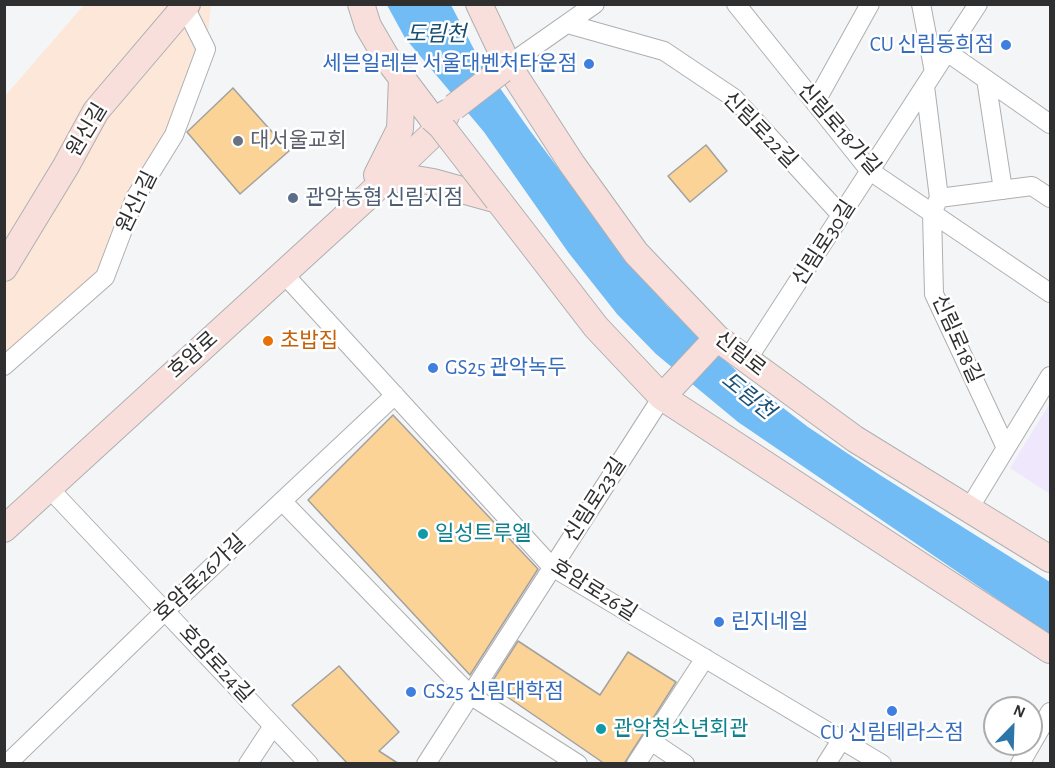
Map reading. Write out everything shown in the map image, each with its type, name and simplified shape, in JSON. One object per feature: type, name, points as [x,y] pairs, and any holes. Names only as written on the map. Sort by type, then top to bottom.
[{"type":"main road","points":[[361,4],[368,26],[386,57],[402,78],[444,116],[498,200],[596,327],[662,397],[1050,650]]},
{"type":"main road","name":"신림로","points":[[478,4],[505,67],[572,164],[636,253],[714,341],[747,360],[855,439],[970,507],[1050,559]]},
{"type":"main road","name":"원신길","points":[[4,268],[56,185],[96,111],[186,6]]},
{"type":"main road","points":[[4,511],[379,179],[444,116],[505,67]]},
{"type":"main road","points":[[379,179],[400,129],[402,78]]},
{"type":"main road","points":[[379,179],[404,177],[433,182],[498,200]]},
{"type":"main road","name":"호암로","points":[[4,529],[283,273],[379,179]]},
{"type":"main road","points":[[662,397],[714,341]]},
{"type":"street","points":[[505,67],[595,4]]},
{"type":"street","points":[[815,103],[870,4]]},
{"type":"street","points":[[921,4],[930,79],[936,205],[1032,186],[1050,198]]},
{"type":"street","name":"신림로30길","points":[[747,360],[978,4]]},
{"type":"street","name":"원신1길","points":[[4,366],[105,277],[135,198],[174,135],[206,48],[186,6]]},
{"type":"street","name":"신림로18가길","points":[[744,8],[815,103],[870,171],[936,205],[1050,293]]},
{"type":"street","name":"신림로22길","points":[[568,24],[664,51],[734,98],[841,215]]},
{"type":"street","points":[[947,52],[1050,124]]},
{"type":"street","points":[[986,79],[1003,190]]},
{"type":"street","name":"신림로18길","points":[[936,205],[934,294],[1006,448]]},
{"type":"street","name":"호암로26길","points":[[283,273],[552,567],[882,764]]},
{"type":"street","points":[[970,507],[1050,376]]},
{"type":"street","name":"호암로26가길","points":[[7,764],[165,610],[395,395]]},
{"type":"street","name":"신림로23길","points":[[426,764],[662,397]]},
{"type":"street","name":"호암로24길","points":[[48,487],[309,764]]},
{"type":"street","points":[[282,501],[470,694],[578,764]]},
{"type":"street","points":[[636,764],[705,658]]},
{"type":"street","points":[[1020,764],[1050,712]]},
{"type":"street","points":[[248,764],[273,726]]},
{"type":"street","points":[[826,764],[842,739]]},
{"type":"street","points":[[651,741],[685,764]]},
{"type":"shaded area","points":[[84,5],[211,5],[208,33],[105,277],[5,363],[5,96]]},
{"type":"shaded area","points":[[1050,403],[1050,494],[1010,468]]},
{"type":"water","name":"도림천","points":[[387,5],[451,5],[478,57],[531,132],[628,261],[667,306],[744,378],[808,427],[1050,582],[1050,635],[738,422],[656,354],[617,314],[568,252],[484,132],[405,38]]},
{"type":"building","name":"대서울교회","points":[[233,88],[289,151],[240,194],[187,132]]},
{"type":"building","points":[[706,145],[727,171],[690,202],[668,176]]},
{"type":"building","name":"일성트루엘","points":[[393,415],[538,569],[470,675],[308,500]]},
{"type":"building","name":"관악청소년회관","points":[[518,641],[600,695],[628,652],[676,682],[624,764],[605,764],[490,685]]},
{"type":"building","points":[[339,666],[399,732],[379,751],[399,764],[348,764],[292,705]]},
{"type":"place","name":"CU 신림동희점","points":[[1006,45]]},
{"type":"place","name":"세븐일레븐 서울대벤처타운점","points":[[589,64]]},
{"type":"place","name":"대서울교회","points":[[238,141]]},
{"type":"place","name":"관악농협 신림지점","points":[[293,198]]},
{"type":"place","name":"초밥집","points":[[268,341]]},
{"type":"place","name":"GS25 관악녹두","points":[[433,368]]},
{"type":"place","name":"일성트루엘","points":[[423,534]]},
{"type":"place","name":"린지네일","points":[[719,622]]},
{"type":"place","name":"GS25 신림대학점","points":[[411,692]]},
{"type":"place","name":"CU 신림테라스점","points":[[892,711]]},
{"type":"place","name":"관악청소년회관","points":[[601,729]]}]
